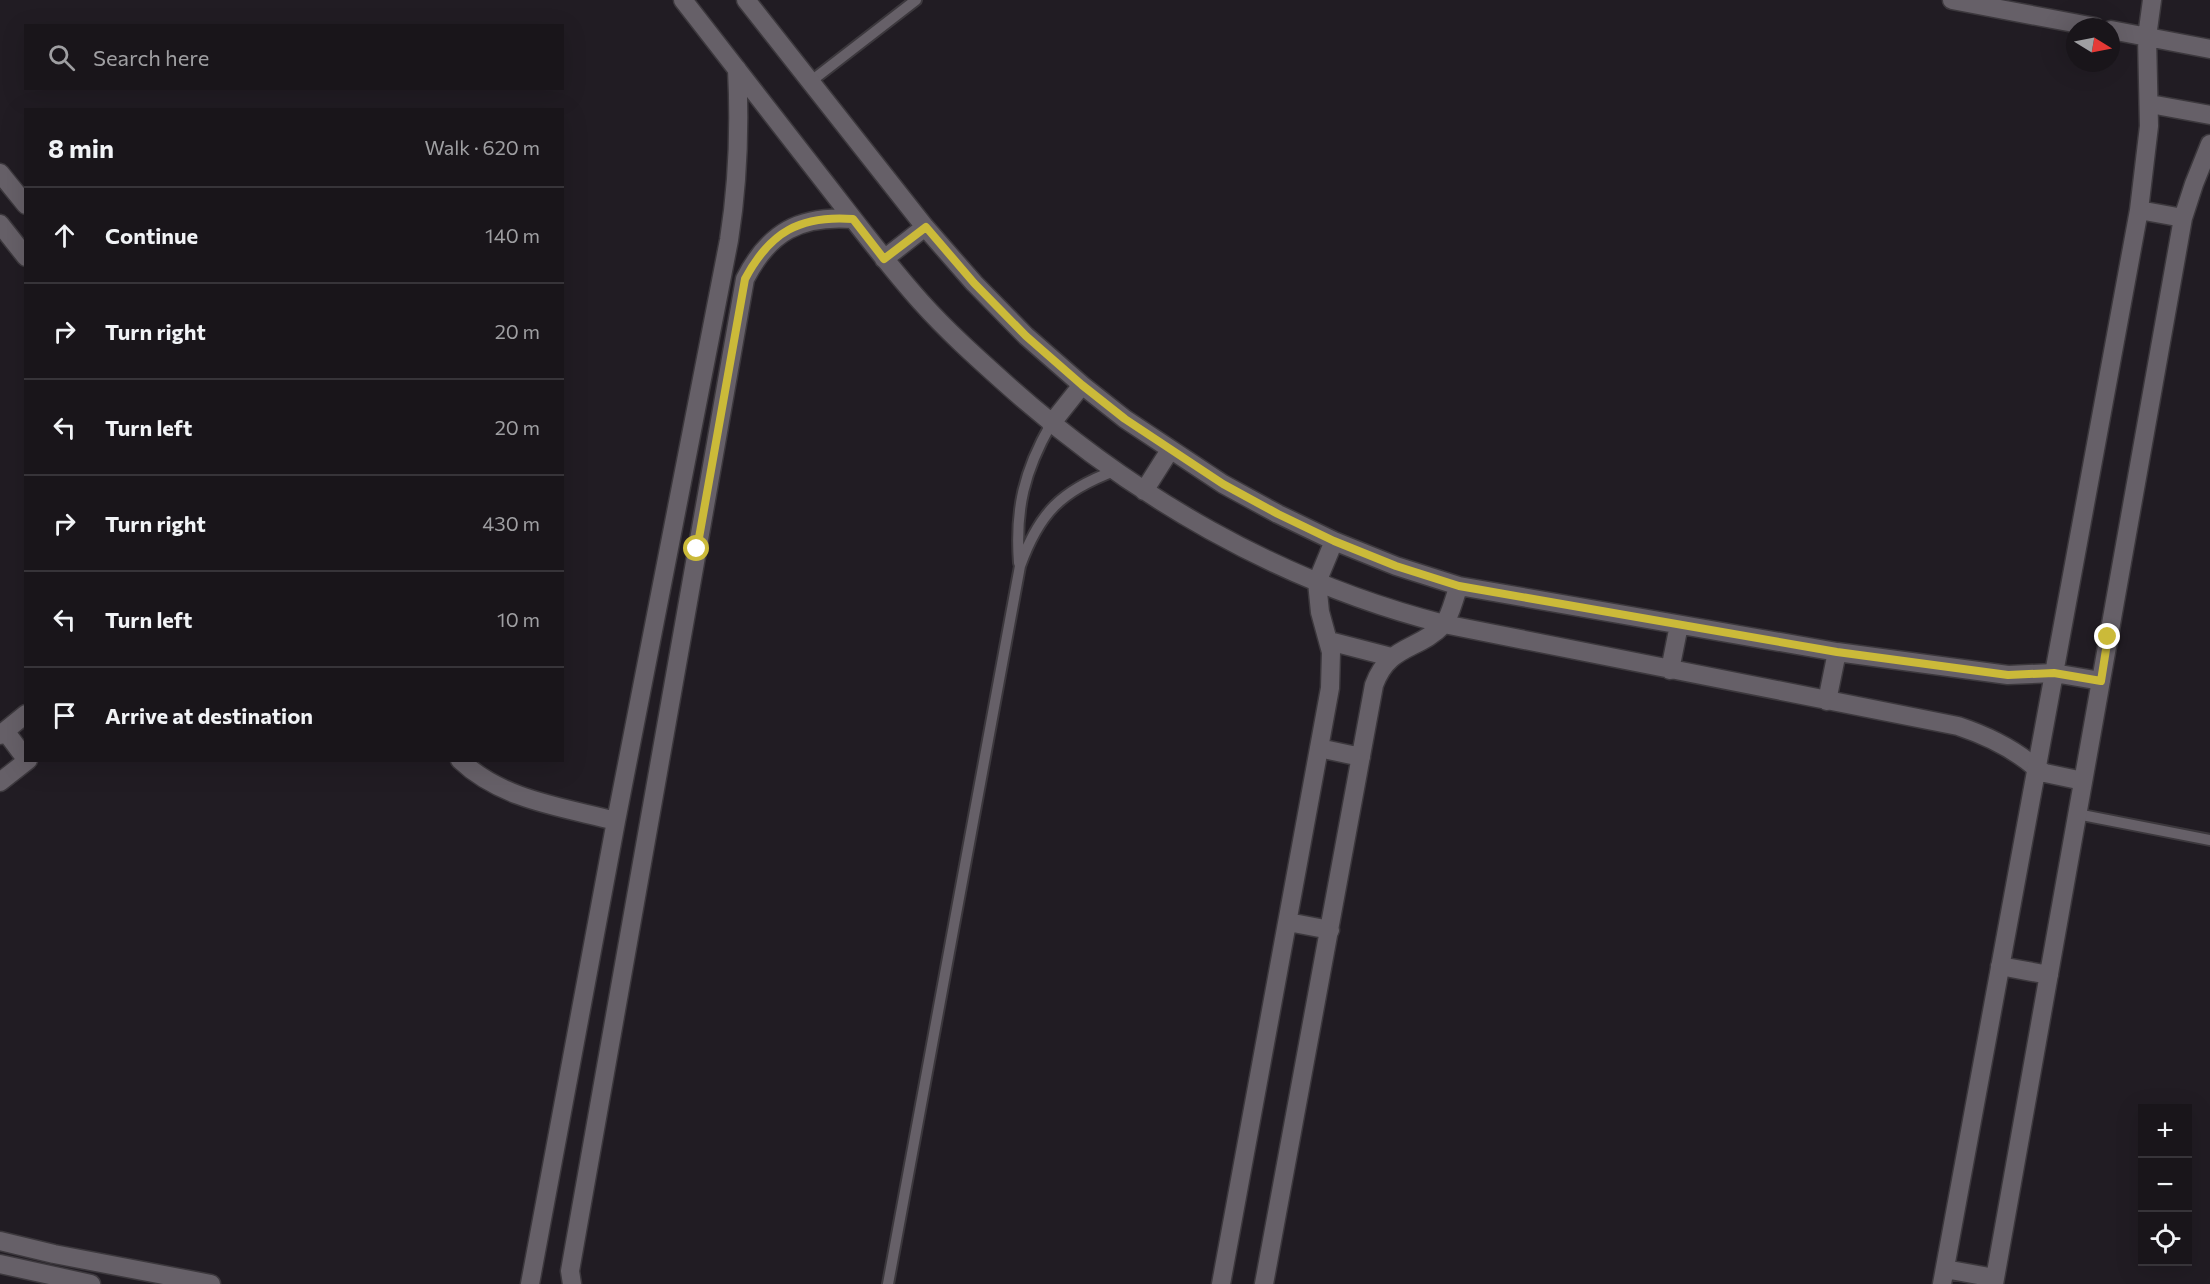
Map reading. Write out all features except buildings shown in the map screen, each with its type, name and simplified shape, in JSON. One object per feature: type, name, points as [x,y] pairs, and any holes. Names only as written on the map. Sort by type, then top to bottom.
[{"type":"street","points":[[683,0],[884,259],[961,344],[1051,424],[1114,471],[1200,525],[1257,555],[1317,582],[1396,612],[1670,670],[1958,726],[2007,747],[2045,773],[2083,781]]},
{"type":"street","points":[[746,0],[926,227],[981,291],[1026,336],[1125,419],[1170,450],[1269,509],[1334,541],[1396,566],[1459,586],[1837,652],[2008,675],[2054,673],[2101,681]]},
{"type":"street","points":[[1952,0],[2066,22]]},
{"type":"street","points":[[2152,0],[2147,37],[2150,104],[2148,147],[2139,210],[1944,1276],[1995,1281],[2183,218],[2210,144]]},
{"type":"street","points":[[2120,32],[2210,49]]},
{"type":"street","points":[[530,1284],[616,821],[729,240],[738,172],[739,126],[736,69]]},
{"type":"street","points":[[2150,104],[2210,115]]},
{"type":"street","points":[[0,173],[24,203]]},
{"type":"street","points":[[2139,210],[2183,218]]},
{"type":"street","points":[[572,1284],[570,1271],[745,279],[756,259],[770,242],[788,229],[808,220],[831,217],[853,219]]},
{"type":"street","points":[[0,224],[24,254]]},
{"type":"street","points":[[884,259],[926,227]]},
{"type":"street","points":[[713,316],[738,321]]},
{"type":"street","points":[[1051,424],[1082,385]]},
{"type":"street","points":[[1144,491],[1170,450]]},
{"type":"street","points":[[1221,1284],[1332,676],[1329,641],[1320,612],[1317,582],[1334,541]]},
{"type":"street","points":[[1264,1284],[1374,685],[1391,657],[1444,624],[1459,586]]},
{"type":"street","points":[[1670,670],[1679,624]]},
{"type":"street","points":[[1329,641],[1391,657]]},
{"type":"street","points":[[1827,700],[1837,652]]},
{"type":"street","points":[[644,680],[673,686]]},
{"type":"street","points":[[24,716],[2,733],[24,757]]},
{"type":"street","points":[[1319,748],[1361,757]]},
{"type":"street","points":[[0,782],[25,762]]},
{"type":"street","points":[[463,762],[489,783],[509,793],[616,821]]},
{"type":"street","points":[[1288,922],[1330,930]]},
{"type":"street","points":[[2000,966],[2049,975]]},
{"type":"street","points":[[0,1241],[188,1282],[211,1284]]},
{"type":"street","points":[[0,1264],[91,1284]]},
{"type":"lane","points":[[810,82],[916,0]]},
{"type":"lane","points":[[1020,567],[1017,537],[1025,478],[1036,450],[1051,424]]},
{"type":"lane","points":[[888,1284],[1020,567],[1029,540],[1044,516],[1064,496],[1088,481],[1114,471]]},
{"type":"lane","points":[[2078,814],[2210,840]]},
{"type":"route","points":[[697,549],[745,279],[756,259],[770,242],[788,229],[808,220],[831,217],[853,219],[884,259],[926,227],[974,283],[1026,336],[1125,419],[1223,484],[1278,514],[1334,541],[1396,566],[1459,586],[1837,652],[2008,675],[2054,673],[2101,681],[2108,637]]}]
